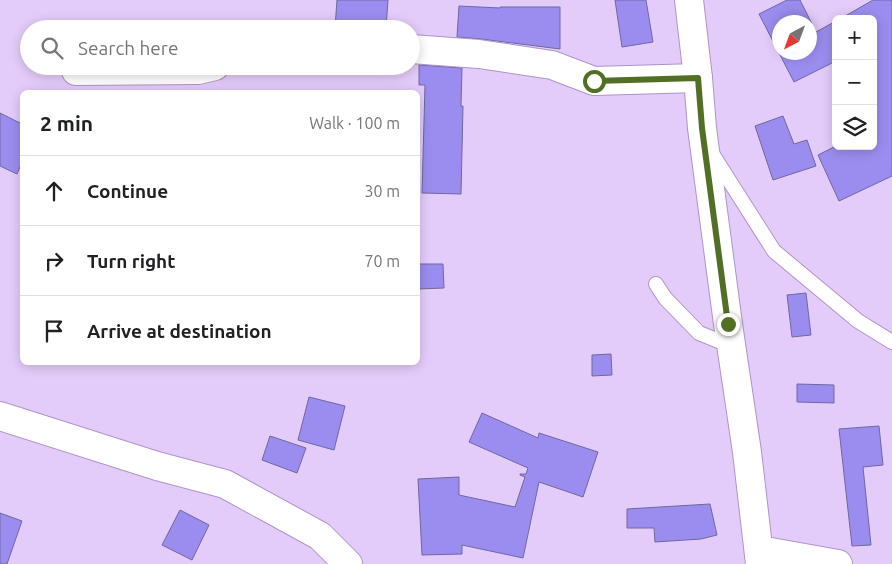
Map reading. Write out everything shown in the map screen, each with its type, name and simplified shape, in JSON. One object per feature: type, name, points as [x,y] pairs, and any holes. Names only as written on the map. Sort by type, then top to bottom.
[{"type":"street","points":[[689,0],[704,140],[760,557],[838,564]]},
{"type":"street","points":[[420,50],[479,54],[552,65],[594,81],[698,78]]},
{"type":"street","points":[[0,416],[156,466],[224,484],[320,536],[348,564]]},
{"type":"lane","points":[[704,140],[774,251],[858,321],[892,342]]},
{"type":"lane","points":[[656,284],[665,298],[698,333],[731,346]]},
{"type":"building","points":[[337,0],[388,0],[387,20],[336,20]]},
{"type":"building","points":[[615,0],[646,0],[653,42],[622,47]]},
{"type":"building","points":[[787,0],[800,0],[808,15],[772,15],[772,39],[759,14]]},
{"type":"building","points":[[873,0],[892,0],[892,176],[839,201],[818,155],[832,148],[832,150],[877,150],[877,15],[847,15]]},
{"type":"building","points":[[459,6],[500,8],[560,7],[560,49],[457,37]]},
{"type":"building","points":[[832,23],[832,63],[794,82],[783,60],[817,60],[817,31]]},
{"type":"building","points":[[420,65],[462,68],[461,194],[422,193],[425,85],[419,85]]},
{"type":"building","points":[[0,113],[20,123],[20,167],[17,174],[0,166]]},
{"type":"building","points":[[783,116],[794,144],[807,140],[816,166],[773,180],[755,126]]},
{"type":"building","points":[[420,264],[443,264],[444,288],[420,289]]},
{"type":"building","points":[[806,293],[811,335],[792,337],[787,295]]},
{"type":"building","points":[[611,354],[612,375],[592,376],[592,355]]},
{"type":"building","points":[[797,384],[834,385],[834,403],[797,402]]},
{"type":"building","points":[[309,397],[345,406],[334,450],[298,440]]},
{"type":"building","points":[[482,413],[538,438],[539,433],[598,452],[583,497],[539,482],[523,558],[462,545],[462,554],[422,555],[418,479],[459,477],[459,495],[515,507],[525,477],[520,474],[526,474],[528,468],[469,442]]},
{"type":"building","points":[[879,426],[883,465],[863,467],[871,545],[852,546],[839,429]]},
{"type":"building","points":[[270,436],[306,448],[297,473],[262,460]]},
{"type":"building","points":[[710,504],[717,535],[701,539],[655,542],[654,528],[627,528],[627,509]]},
{"type":"building","points":[[180,510],[209,525],[192,560],[162,545]]},
{"type":"building","points":[[0,513],[22,521],[7,564],[0,564]]},
{"type":"route","points":[[594,81],[698,78],[702,128],[728,324]]}]
